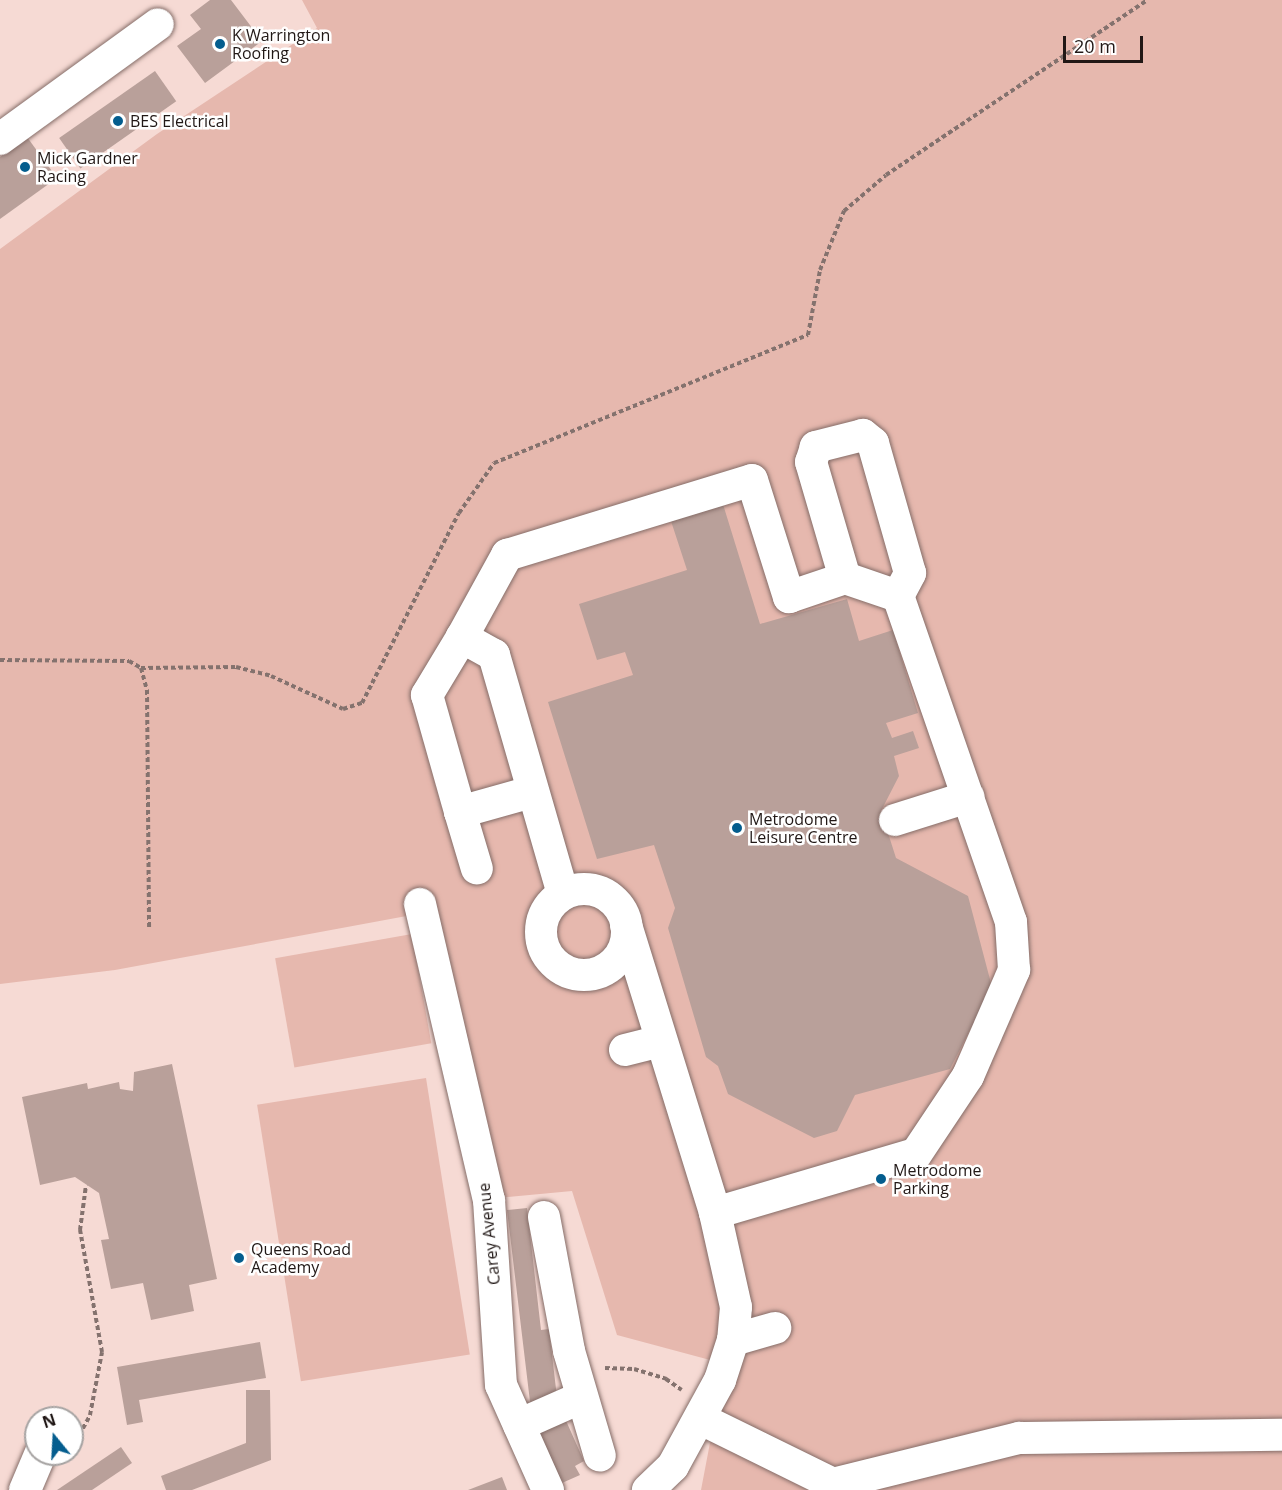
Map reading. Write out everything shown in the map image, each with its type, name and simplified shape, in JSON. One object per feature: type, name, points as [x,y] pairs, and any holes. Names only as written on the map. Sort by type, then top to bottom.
[{"type":"street","points":[[0,139],[158,24]]},
{"type":"street","points":[[714,1213],[916,1154],[968,1076],[1011,985],[1015,944],[1011,922],[898,596],[910,573],[873,442],[863,435],[816,447],[812,462],[845,579]]},
{"type":"street","points":[[477,869],[427,696],[507,555],[752,480],[789,597],[845,579],[898,596]]},
{"type":"street","points":[[462,637],[494,656],[531,792],[563,894]]},
{"type":"street","points":[[460,812],[531,792]]},
{"type":"street","points":[[895,820],[968,797]]},
{"type":"street","points":[[626,925],[618,957],[601,971],[572,973],[555,963],[543,946],[544,917],[563,894],[581,889],[607,896],[620,909],[626,925],[651,1010],[662,1041],[714,1213],[736,1307],[733,1340],[704,1413],[673,1466],[648,1490]]},
{"type":"street","name":"Carey Avenue","points":[[420,904],[489,1200],[501,1385],[548,1490]]},
{"type":"street","points":[[601,971],[634,992],[651,1010]]},
{"type":"street","points":[[625,1050],[662,1041]]},
{"type":"street","points":[[544,1217],[577,1386],[600,1456]]},
{"type":"street","points":[[733,1340],[775,1328]]},
{"type":"street","points":[[519,1425],[577,1386]]},
{"type":"street","points":[[704,1413],[833,1484],[1019,1438],[1282,1436]]},
{"type":"street","points":[[25,1490],[35,1466]]},
{"type":"path","points":[[0,660],[129,661],[141,668],[237,667],[271,676],[343,709],[362,703],[459,513],[494,463],[808,335],[820,270],[844,211],[886,175],[1147,0]]},
{"type":"path","points":[[141,668],[147,690],[149,928]]},
{"type":"path","points":[[84,1426],[90,1415],[102,1352],[80,1230],[86,1185]]},
{"type":"path","points":[[577,1386],[609,1367],[634,1369],[666,1379],[704,1413]]},
{"type":"shaded area","points":[[302,0],[1282,0],[1282,1490],[701,1490],[725,1364],[617,1335],[572,1191],[496,1198],[412,915],[115,970],[0,984],[0,249],[157,134],[317,28]]},
{"type":"shaded area","points":[[412,934],[431,1043],[294,1067],[275,958]]},
{"type":"shaded area","points":[[426,1078],[470,1355],[301,1381],[257,1105]]},
{"type":"building","name":"K Warrington Roofing","points":[[210,0],[231,0],[262,41],[205,83],[177,46],[201,29],[190,15]]},
{"type":"building","name":"BES Electrical","points":[[155,71],[176,101],[80,168],[59,138]]},
{"type":"building","name":"Mick Gardner Racing","points":[[27,137],[57,178],[0,219],[0,157]]},
{"type":"building","name":"Metrodome Leisure Centre","points":[[722,501],[760,624],[847,599],[859,641],[893,630],[918,713],[886,723],[892,738],[913,731],[919,748],[894,756],[899,776],[881,811],[896,858],[968,896],[992,987],[950,1069],[855,1095],[837,1131],[814,1138],[728,1094],[718,1066],[706,1057],[668,928],[675,908],[654,845],[597,859],[548,702],[633,675],[625,652],[597,660],[579,604],[687,570],[670,518]]},
{"type":"building","name":"Queens Road Academy","points":[[172,1064],[217,1279],[189,1285],[194,1311],[151,1320],[143,1283],[111,1289],[101,1240],[109,1239],[99,1193],[75,1177],[40,1185],[22,1097],[87,1083],[88,1089],[119,1082],[120,1089],[133,1091],[134,1072]]},
{"type":"building","points":[[527,1208],[541,1330],[549,1329],[558,1406],[531,1410],[507,1210]]},
{"type":"building","points":[[260,1342],[266,1378],[139,1400],[143,1422],[127,1425],[117,1367]]},
{"type":"building","points":[[246,1390],[270,1390],[271,1460],[192,1490],[166,1490],[161,1476],[246,1443]]},
{"type":"building","points":[[563,1414],[584,1461],[575,1466],[580,1475],[562,1483],[536,1426]]},
{"type":"building","points":[[121,1447],[132,1463],[92,1490],[57,1490]]},
{"type":"building","points":[[502,1477],[507,1490],[468,1490]]},
{"type":"place","name":"K Warrington Roofing","points":[[220,44]]},
{"type":"place","name":"BES Electrical","points":[[118,121]]},
{"type":"place","name":"Mick Gardner Racing","points":[[25,167]]},
{"type":"place","name":"Metrodome Leisure Centre","points":[[737,828]]},
{"type":"place","name":"Metrodome Parking","points":[[881,1179]]},
{"type":"place","name":"Queens Road Academy","points":[[239,1258]]}]
